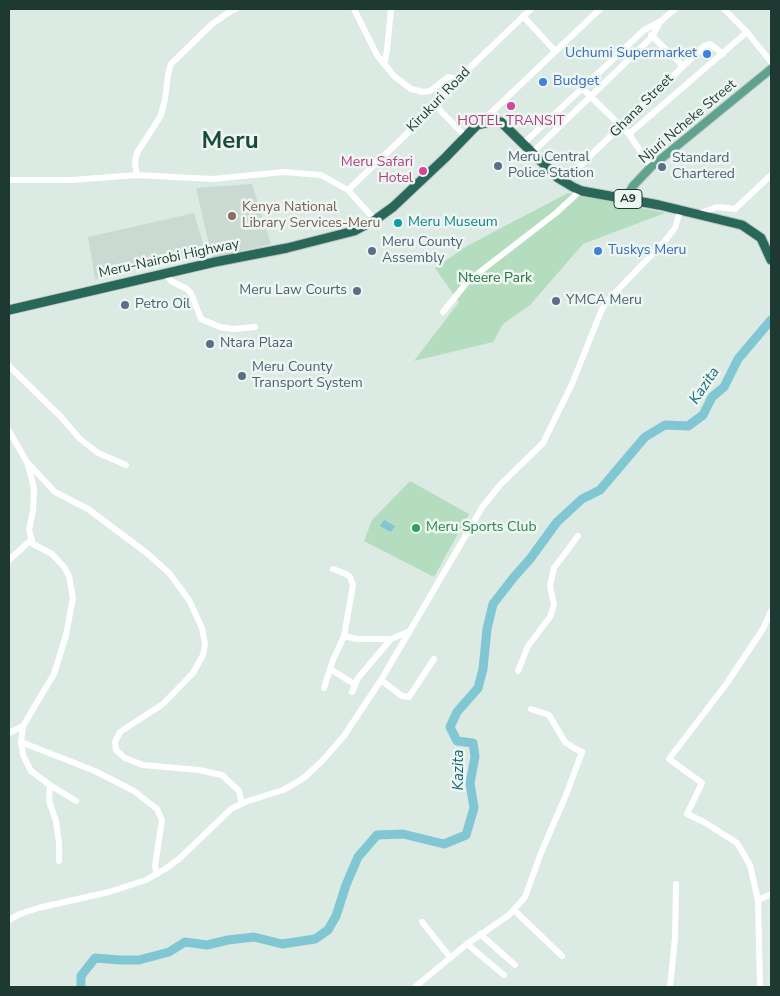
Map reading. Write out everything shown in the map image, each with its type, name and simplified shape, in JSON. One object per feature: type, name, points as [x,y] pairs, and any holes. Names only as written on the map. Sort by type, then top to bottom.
[{"type":"highway","name":"A9","points":[[501,122],[563,182],[581,190],[659,205],[742,225],[761,238],[771,260]]},
{"type":"highway","points":[[477,125],[501,122]]},
{"type":"highway","name":"Meru-Nairobi Highway","points":[[9,310],[215,262],[287,248],[354,231],[375,220],[393,207],[477,125]]},
{"type":"main road","name":"Njuri Ncheke Street","points":[[625,199],[633,186],[651,167],[771,68]]},
{"type":"street","points":[[137,175],[136,157],[160,115],[166,98],[171,64],[201,34],[232,9]]},
{"type":"street","points":[[354,9],[382,63],[394,76],[411,88],[418,92],[430,91],[448,77],[458,79]]},
{"type":"street","points":[[382,63],[385,61],[387,50],[391,9]]},
{"type":"street","name":"Kirukuri Road","points":[[348,190],[436,106],[458,79],[531,9]]},
{"type":"street","points":[[477,125],[600,9]]},
{"type":"street","points":[[524,144],[644,30],[660,21],[675,9]]},
{"type":"street","points":[[724,9],[747,32],[771,62]]},
{"type":"street","points":[[523,16],[555,51]]},
{"type":"street","points":[[532,153],[652,37],[660,21]]},
{"type":"street","points":[[644,30],[682,65]]},
{"type":"street","points":[[629,134],[747,32]]},
{"type":"street","name":"Ghana Street","points":[[563,182],[682,65],[706,44],[710,44],[723,54]]},
{"type":"street","points":[[583,89],[629,134],[651,167]]},
{"type":"street","points":[[436,106],[466,137]]},
{"type":"street","points":[[491,112],[501,122]]},
{"type":"street","points":[[9,180],[64,180],[137,175],[212,179],[284,172],[306,173],[321,175],[348,190],[375,220]]},
{"type":"street","points":[[698,214],[716,207],[735,209],[771,175]]},
{"type":"street","points":[[443,312],[468,281],[556,213],[581,190]]},
{"type":"street","points":[[9,920],[38,908],[129,886],[157,874],[193,847],[226,813],[242,804],[283,790],[306,776],[322,762],[344,736],[381,680],[483,506],[500,485],[543,443],[572,384],[602,310],[610,298],[664,242],[675,228],[680,211]]},
{"type":"street","points":[[166,274],[171,281],[187,288],[191,293],[201,319],[220,327],[233,329],[255,327]]},
{"type":"street","points":[[9,366],[85,443],[98,453],[126,465]]},
{"type":"street","points":[[9,431],[27,462],[55,492],[88,510],[148,554],[170,574],[189,600],[202,628],[205,644],[203,655],[193,673],[163,704],[120,732],[115,742],[116,750],[125,758],[143,764],[199,770],[222,775],[238,791],[242,804]]},
{"type":"street","points":[[27,462],[34,489],[33,511],[29,530],[31,540],[33,544],[52,554],[64,567],[69,576],[73,598],[66,634],[54,674],[23,726],[21,742],[23,755],[31,771],[76,801]]},
{"type":"street","points":[[518,671],[528,646],[550,617],[554,605],[550,582],[554,568],[578,536]]},
{"type":"street","points":[[9,560],[31,540]]},
{"type":"street","points":[[324,688],[344,636],[353,585],[350,577],[346,574],[333,570]]},
{"type":"street","points":[[760,987],[758,900],[750,865],[737,843],[688,814],[702,783],[669,759],[727,683],[764,629],[771,611]]},
{"type":"street","points":[[344,636],[357,639],[391,639],[410,631]]},
{"type":"street","points":[[352,692],[354,684],[391,639]]},
{"type":"street","points":[[381,680],[402,696],[409,696],[434,660]]},
{"type":"street","points":[[330,669],[354,684]]},
{"type":"street","points":[[416,987],[450,957],[515,911],[525,897],[582,752],[565,742],[549,715],[531,709]]},
{"type":"street","points":[[9,733],[23,726]]},
{"type":"street","points":[[21,742],[95,771],[134,791],[156,809],[162,820],[155,866],[157,874]]},
{"type":"street","points":[[50,785],[49,801],[56,821],[59,861]]},
{"type":"street","points":[[670,987],[675,938],[676,884]]},
{"type":"street","points":[[758,900],[771,894]]},
{"type":"street","points":[[515,911],[562,956]]},
{"type":"street","points":[[422,922],[450,957]]},
{"type":"street","points":[[480,934],[515,965]]},
{"type":"street","points":[[467,944],[504,975]]},
{"type":"shaded area","name":"Kenya National Library Services-Meru","points":[[252,184],[271,244],[212,258],[196,188]]},
{"type":"shaded area","points":[[194,213],[206,253],[95,279],[88,237]]},
{"type":"green space","name":"Nteere Park","points":[[568,193],[665,213],[583,244],[530,305],[503,324],[493,342],[414,361],[459,302],[435,268],[467,246]]},
{"type":"green space","name":"Meru Sports Club","points":[[410,481],[469,514],[434,577],[364,541],[372,520]]},
{"type":"water","points":[[384,520],[395,526],[391,532],[380,526]]},
{"type":"waterway","name":"Kazita","points":[[81,987],[81,976],[95,958],[139,960],[169,952],[185,942],[207,945],[254,937],[282,944],[315,939],[328,930],[336,916],[358,857],[377,835],[403,834],[444,844],[466,835],[474,808],[470,783],[475,757],[473,743],[457,741],[450,727],[457,712],[478,688],[483,669],[487,629],[493,604],[557,522],[582,499],[600,490],[645,437],[665,425],[688,426],[703,415],[712,397],[724,387],[738,359],[771,320]]},
{"type":"place","name":"Uchumi Supermarket","points":[[707,54]]},
{"type":"place","name":"Budget","points":[[543,82]]},
{"type":"place","name":"HOTEL TRANSIT","points":[[511,106]]},
{"type":"place","name":"Meru Central Police Station","points":[[498,166]]},
{"type":"place","name":"Standard Chartered","points":[[662,167]]},
{"type":"place","name":"Meru Safari Hotel","points":[[423,171]]},
{"type":"place","name":"Kenya National Library Services-Meru","points":[[232,216]]},
{"type":"place","name":"Meru Museum","points":[[398,223]]},
{"type":"place","name":"Meru County Assembly","points":[[372,251]]},
{"type":"place","name":"Tuskys Meru","points":[[598,251]]},
{"type":"place","name":"Meru Law Courts","points":[[357,291]]},
{"type":"place","name":"YMCA Meru","points":[[556,301]]},
{"type":"place","name":"Petro Oil","points":[[125,305]]},
{"type":"place","name":"Ntara Plaza","points":[[210,344]]},
{"type":"place","name":"Meru County Transport System","points":[[242,376]]},
{"type":"place","name":"Meru Sports Club","points":[[416,528]]},
{"type":"district","name":"Meru","points":[[230,142]]}]
